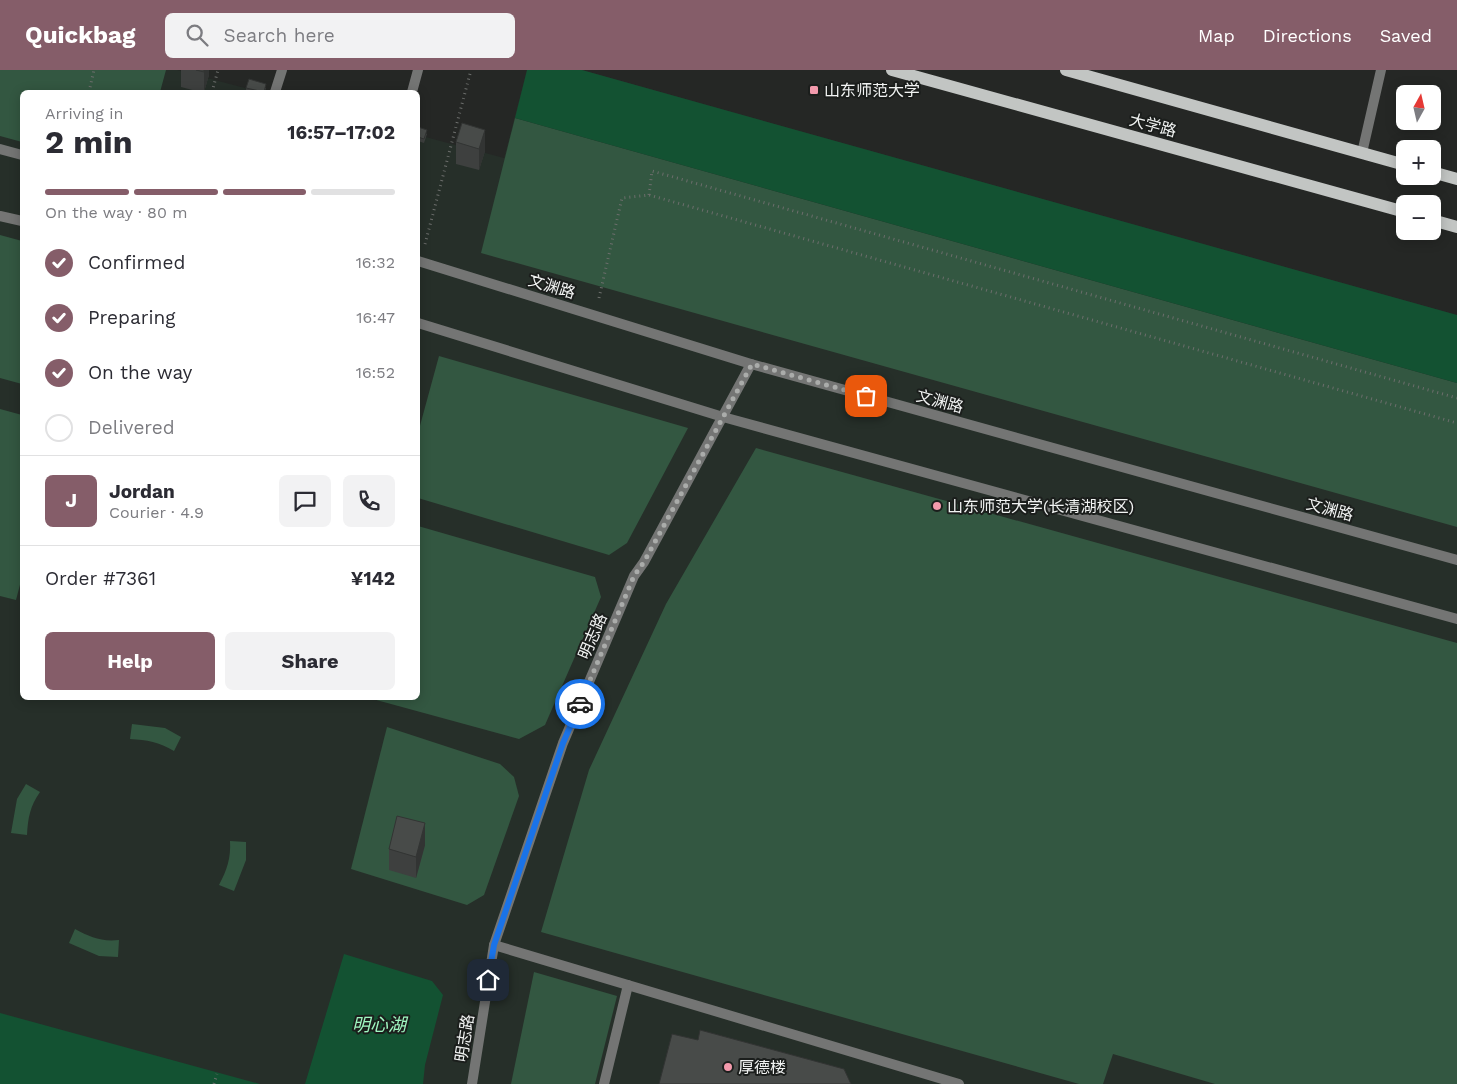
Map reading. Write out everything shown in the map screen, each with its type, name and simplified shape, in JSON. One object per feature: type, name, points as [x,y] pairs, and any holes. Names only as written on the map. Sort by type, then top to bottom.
[{"type":"main road","name":"大学路","points":[[892,70],[1396,210]]},
{"type":"main road","name":"大学路","points":[[1066,70],[1396,162]]},
{"type":"main road","points":[[1441,175],[1457,179]]},
{"type":"main road","points":[[1441,222],[1457,226]]},
{"type":"street","points":[[277,90],[282,70]]},
{"type":"street","points":[[413,90],[418,70]]},
{"type":"street","points":[[1362,153],[1381,70]]},
{"type":"street","points":[[0,149],[20,154]]},
{"type":"street","points":[[0,216],[20,221]]},
{"type":"street","name":"文渊路","points":[[420,261],[752,364],[1457,560]]},
{"type":"street","points":[[420,323],[723,417],[1457,619]]},
{"type":"street","name":"明志路","points":[[472,1084],[494,945],[563,743],[634,576],[644,562],[752,364]]},
{"type":"street","points":[[494,945],[959,1084]]},
{"type":"street","points":[[604,1084],[628,985]]},
{"type":"path","points":[[89,90],[94,70]]},
{"type":"path","points":[[213,90],[218,70]]},
{"type":"path","points":[[420,257],[471,70]]},
{"type":"path","points":[[649,195],[652,171],[1457,398]]},
{"type":"path","points":[[595,315],[622,198],[649,195],[1457,423]]},
{"type":"path","points":[[214,1084],[217,1074]]},
{"type":"shaded area","name":"山东师范大学(长清湖校区)","points":[[0,70],[177,70],[252,90],[20,90],[20,700],[420,700],[420,136],[504,158],[527,70],[582,70],[1457,315],[1457,1084],[0,1084]]},
{"type":"shaded area","points":[[0,70],[166,70],[161,90],[20,90],[20,141],[0,136]]},
{"type":"shaded area","points":[[515,118],[1457,383],[1457,527],[481,253]]},
{"type":"shaded area","points":[[0,235],[20,240],[20,383],[0,378]]},
{"type":"shaded area","points":[[439,356],[688,428],[627,543],[609,555],[420,499],[420,426]]},
{"type":"shaded area","points":[[0,409],[20,414],[20,585],[16,600],[0,596]]},
{"type":"shaded area","points":[[756,448],[1457,643],[1457,1084],[1215,1084],[1113,1054],[1103,1084],[1079,1084],[541,932],[589,770],[666,604]]},
{"type":"shaded area","points":[[420,527],[595,577],[601,597],[545,725],[519,739],[376,700],[420,700]]},
{"type":"shaded area","points":[[132,724],[165,728],[181,737],[174,751],[153,742],[130,739]]},
{"type":"shaded area","points":[[387,727],[500,764],[514,777],[519,796],[484,895],[467,905],[351,869]]},
{"type":"shaded area","points":[[26,784],[40,792],[30,812],[27,835],[11,833],[17,799]]},
{"type":"shaded area","points":[[230,841],[246,842],[246,860],[234,891],[219,885],[228,864]]},
{"type":"shaded area","points":[[75,929],[96,938],[119,940],[118,957],[99,956],[69,943]]},
{"type":"shaded area","points":[[534,972],[617,996],[595,1084],[511,1084]]},
{"type":"water","points":[[527,70],[582,70],[1457,315],[1457,383],[515,118]]},
{"type":"water","name":"明心湖","points":[[344,954],[432,981],[443,995],[425,1065],[423,1084],[305,1084]]},
{"type":"water","points":[[0,1013],[260,1084],[0,1084]]},
{"type":"building","points":[[249,79],[266,84],[264,90],[246,88]]},
{"type":"building","points":[[462,123],[485,130],[479,149],[456,142]]},
{"type":"building","points":[[420,128],[427,130],[424,139],[420,138]]},
{"type":"building","points":[[397,816],[425,823],[416,857],[389,849]]},
{"type":"building","name":"厚德楼","points":[[700,1030],[844,1069],[851,1084],[659,1084],[672,1034],[698,1040]]},
{"type":"way so far","points":[[580,704],[634,576],[644,562],[752,364],[866,396]]},
{"type":"place","name":"山东师范大学","points":[[814,90]]},
{"type":"place","name":"山东师范大学(长清湖校区)","points":[[937,506]]},
{"type":"place","name":"厚德楼","points":[[728,1067]]},
{"type":"route","points":[[488,980],[494,945],[563,743],[580,704]]}]
